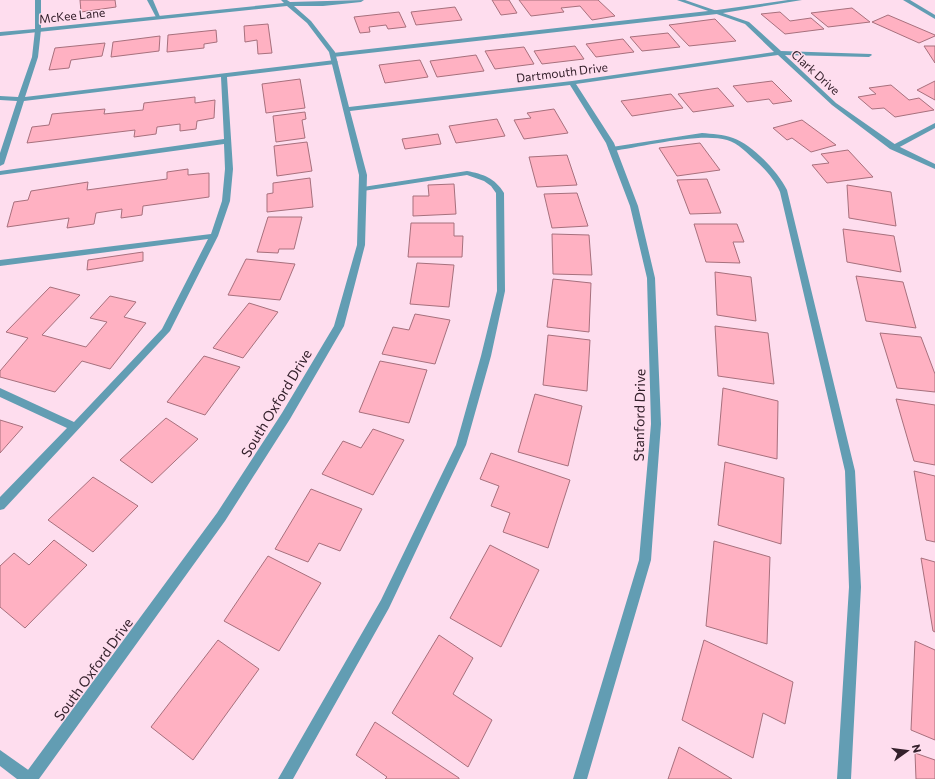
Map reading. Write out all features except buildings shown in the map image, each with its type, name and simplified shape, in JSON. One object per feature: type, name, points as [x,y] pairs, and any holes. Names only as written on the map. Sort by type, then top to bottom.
[{"type":"street","points":[[0,164],[35,57],[38,30],[38,0]]},
{"type":"street","points":[[150,0],[159,18]]},
{"type":"street","name":"McKee Lane","points":[[0,34],[159,18],[287,2],[323,4],[361,0]]},
{"type":"street","name":"Clark Drive","points":[[680,0],[747,23],[834,104],[893,147],[935,167]]},
{"type":"street","points":[[0,98],[21,99],[224,74],[334,58],[717,12],[799,0]]},
{"type":"street","points":[[906,0],[935,17]]},
{"type":"street","name":"South Oxford Drive","points":[[29,779],[221,517],[286,416],[339,326],[361,245],[363,176],[348,109],[334,58],[309,22],[287,2]]},
{"type":"street","name":"Dartmouth Drive","points":[[348,109],[572,83],[778,53],[869,55]]},
{"type":"street","points":[[0,505],[165,331],[214,236],[226,202],[229,169],[224,74]]},
{"type":"street","name":"Stanford Drive","points":[[572,83],[612,149],[634,206],[651,278],[656,424],[645,560],[580,779]]},
{"type":"street","points":[[893,147],[935,125]]},
{"type":"street","points":[[612,149],[702,135],[715,136],[732,140],[745,149],[772,173],[782,188],[788,206],[850,471],[855,587],[844,779]]},
{"type":"street","points":[[0,173],[228,141]]},
{"type":"street","points":[[285,779],[385,604],[461,445],[486,356],[501,291],[500,193],[496,185],[490,180],[481,176],[467,173],[363,189]]},
{"type":"street","points":[[0,263],[214,236]]},
{"type":"street","points":[[0,392],[75,427]]},
{"type":"street","points":[[0,758],[29,779]]}]
